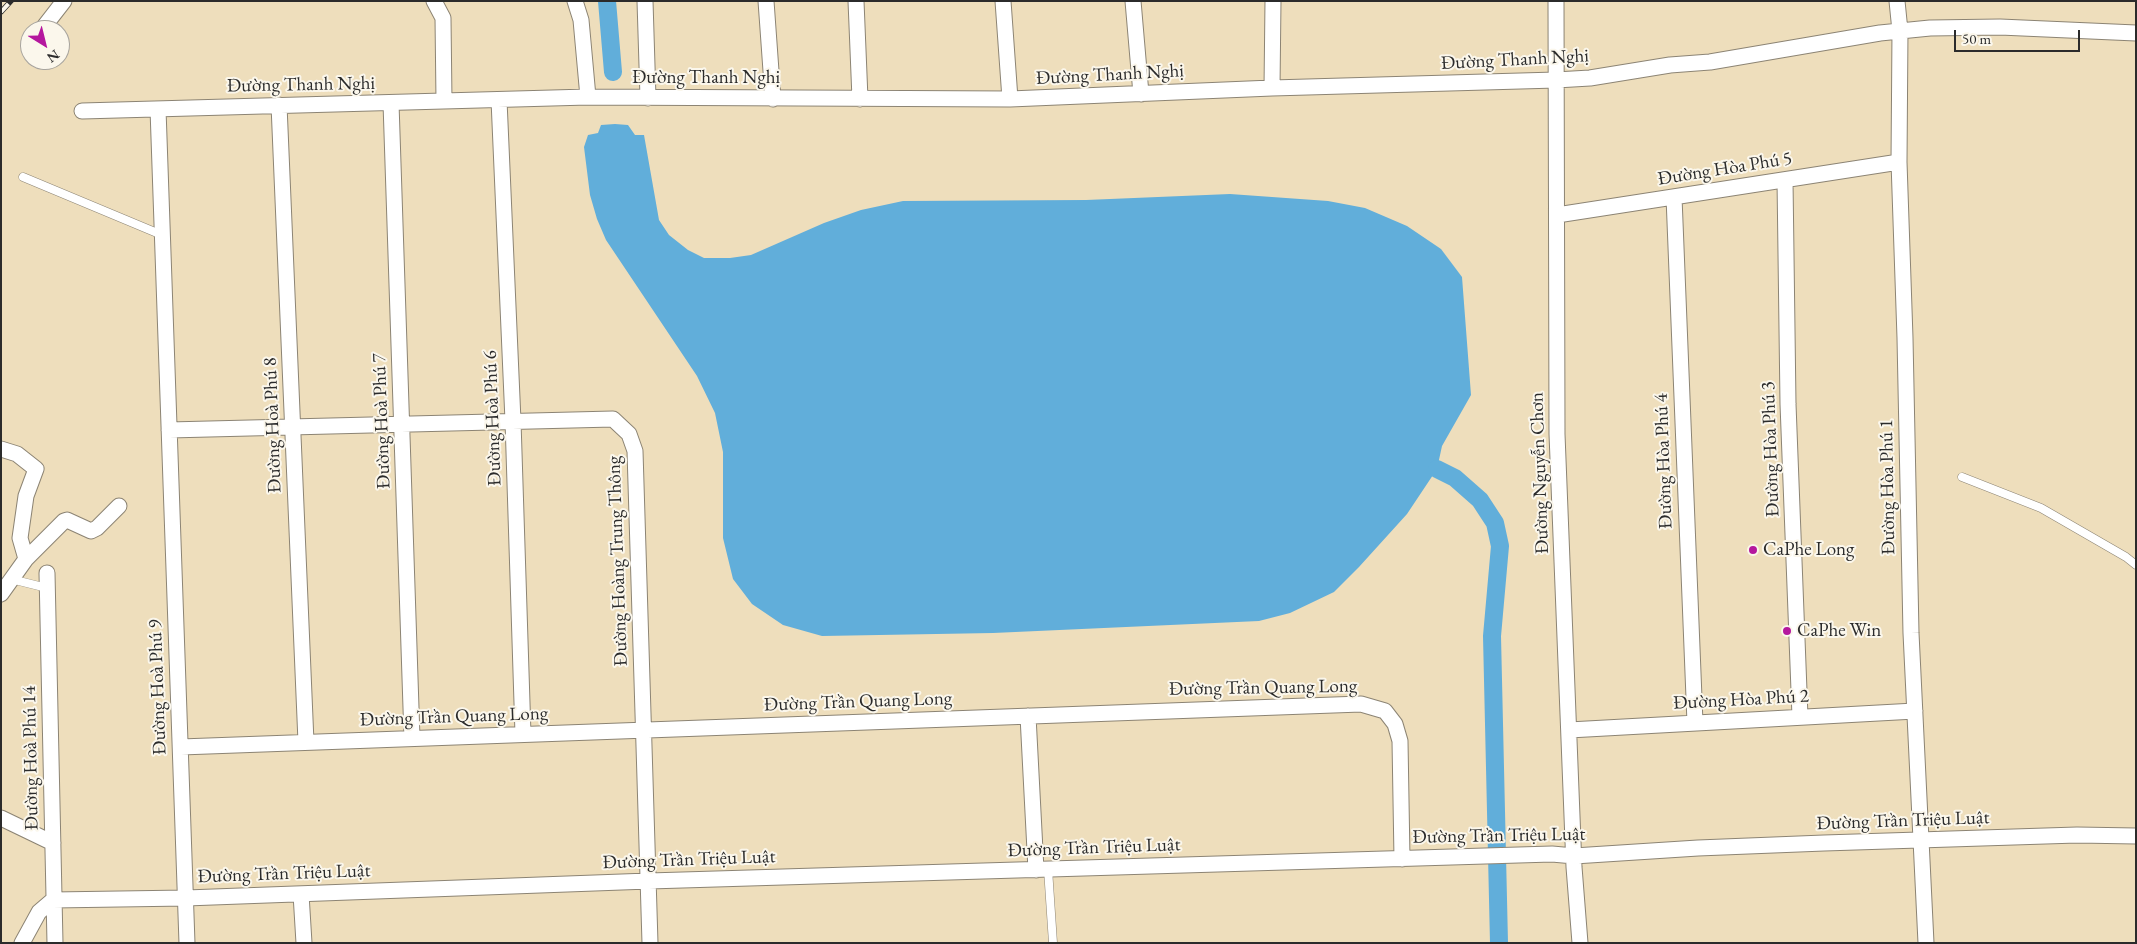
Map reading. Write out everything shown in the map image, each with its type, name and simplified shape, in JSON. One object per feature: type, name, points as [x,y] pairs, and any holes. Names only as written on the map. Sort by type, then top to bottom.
[{"type":"street","points":[[49,20],[64,1]]},
{"type":"street","points":[[434,1],[443,18],[444,101]]},
{"type":"street","points":[[575,1],[581,20],[588,98]]},
{"type":"street","points":[[645,1],[648,98]]},
{"type":"street","points":[[766,1],[773,99]]},
{"type":"street","points":[[856,1],[860,99]]},
{"type":"street","points":[[1003,1],[1010,100]]},
{"type":"street","points":[[1134,1],[1141,94]]},
{"type":"street","points":[[1272,88],[1273,1]]},
{"type":"street","name":"Đường Nguyễn Chơn","points":[[1556,1],[1558,434],[1574,856],[1580,943]]},
{"type":"street","name":"Đường Hòa Phú 1","points":[[1897,1],[1900,31],[1899,162],[1905,338],[1911,632],[1926,943]]},
{"type":"street","name":"Đường Thanh Nghị","points":[[82,111],[588,98],[1010,100],[1272,88],[1556,80],[1590,78],[1670,65],[1710,62],[1900,31],[1930,28],[2000,27],[2136,33]]},
{"type":"street","name":"Đường Hoà Phú 6","points":[[499,100],[513,421],[523,734]]},
{"type":"street","name":"Đường Hoà Phú 7","points":[[391,103],[412,738]]},
{"type":"street","name":"Đường Hoà Phú 8","points":[[279,105],[306,742]]},
{"type":"street","name":"Đường Hoà Phú 9","points":[[158,108],[188,943]]},
{"type":"street","name":"Đường Hòa Phú 5","points":[[1557,215],[1899,162]]},
{"type":"street","name":"Đường Hòa Phú 3","points":[[1785,180],[1788,404],[1800,717]]},
{"type":"street","name":"Đường Hòa Phú 4","points":[[1674,197],[1695,723]]},
{"type":"street","name":"Đường Hoàng Trung Thông","points":[[169,430],[613,419],[629,434],[635,451],[650,943]]},
{"type":"street","points":[[1,449],[17,454],[36,469],[26,496],[20,538],[26,559]]},
{"type":"street","points":[[1,594],[26,559],[64,521],[67,520],[92,531],[119,506]]},
{"type":"street","name":"Đường Hoà Phú 14","points":[[47,573],[55,943]]},
{"type":"street","name":"Đường Trần Quang Long","points":[[181,746],[1361,704],[1385,712],[1395,724],[1400,741],[1402,859]]},
{"type":"street","name":"Đường Hòa Phú 2","points":[[1569,730],[1916,711]]},
{"type":"street","points":[[1028,716],[1042,869]]},
{"type":"street","points":[[1,818],[53,843]]},
{"type":"street","name":"Đường Trần Triệu Luật","points":[[54,900],[186,898],[649,881],[1552,854],[1574,856],[1698,848],[2078,835],[2136,836]]},
{"type":"street","points":[[301,894],[304,943]]},
{"type":"street","points":[[22,943],[39,912],[54,900]]},
{"type":"lane","points":[[23,177],[162,235]]},
{"type":"lane","points":[[1962,477],[2041,508],[2126,557],[2136,565]]},
{"type":"lane","points":[[11,579],[47,588]]},
{"type":"lane","points":[[1042,869],[1053,943]]},
{"type":"water","points":[[601,125],[628,125],[635,135],[644,135],[659,220],[669,235],[688,250],[704,258],[730,258],[751,255],[824,223],[861,210],[903,201],[1086,200],[1230,194],[1328,201],[1365,208],[1407,226],[1441,249],[1462,277],[1471,395],[1442,446],[1437,469],[1407,514],[1334,592],[1290,613],[1259,621],[993,633],[822,636],[783,625],[752,604],[733,579],[723,538],[723,452],[715,413],[697,376],[606,240],[597,219],[590,195],[584,147],[588,135],[598,133]]},
{"type":"waterway","points":[[607,1],[613,72]]},
{"type":"waterway","points":[[1437,469],[1455,478],[1480,500],[1495,523],[1500,546],[1492,636],[1499,943]]},
{"type":"railway","points":[[1,12],[11,1]]},
{"type":"place","name":"CaPhe Long","points":[[1753,550]]},
{"type":"place","name":"CaPhe Win","points":[[1787,631]]}]
